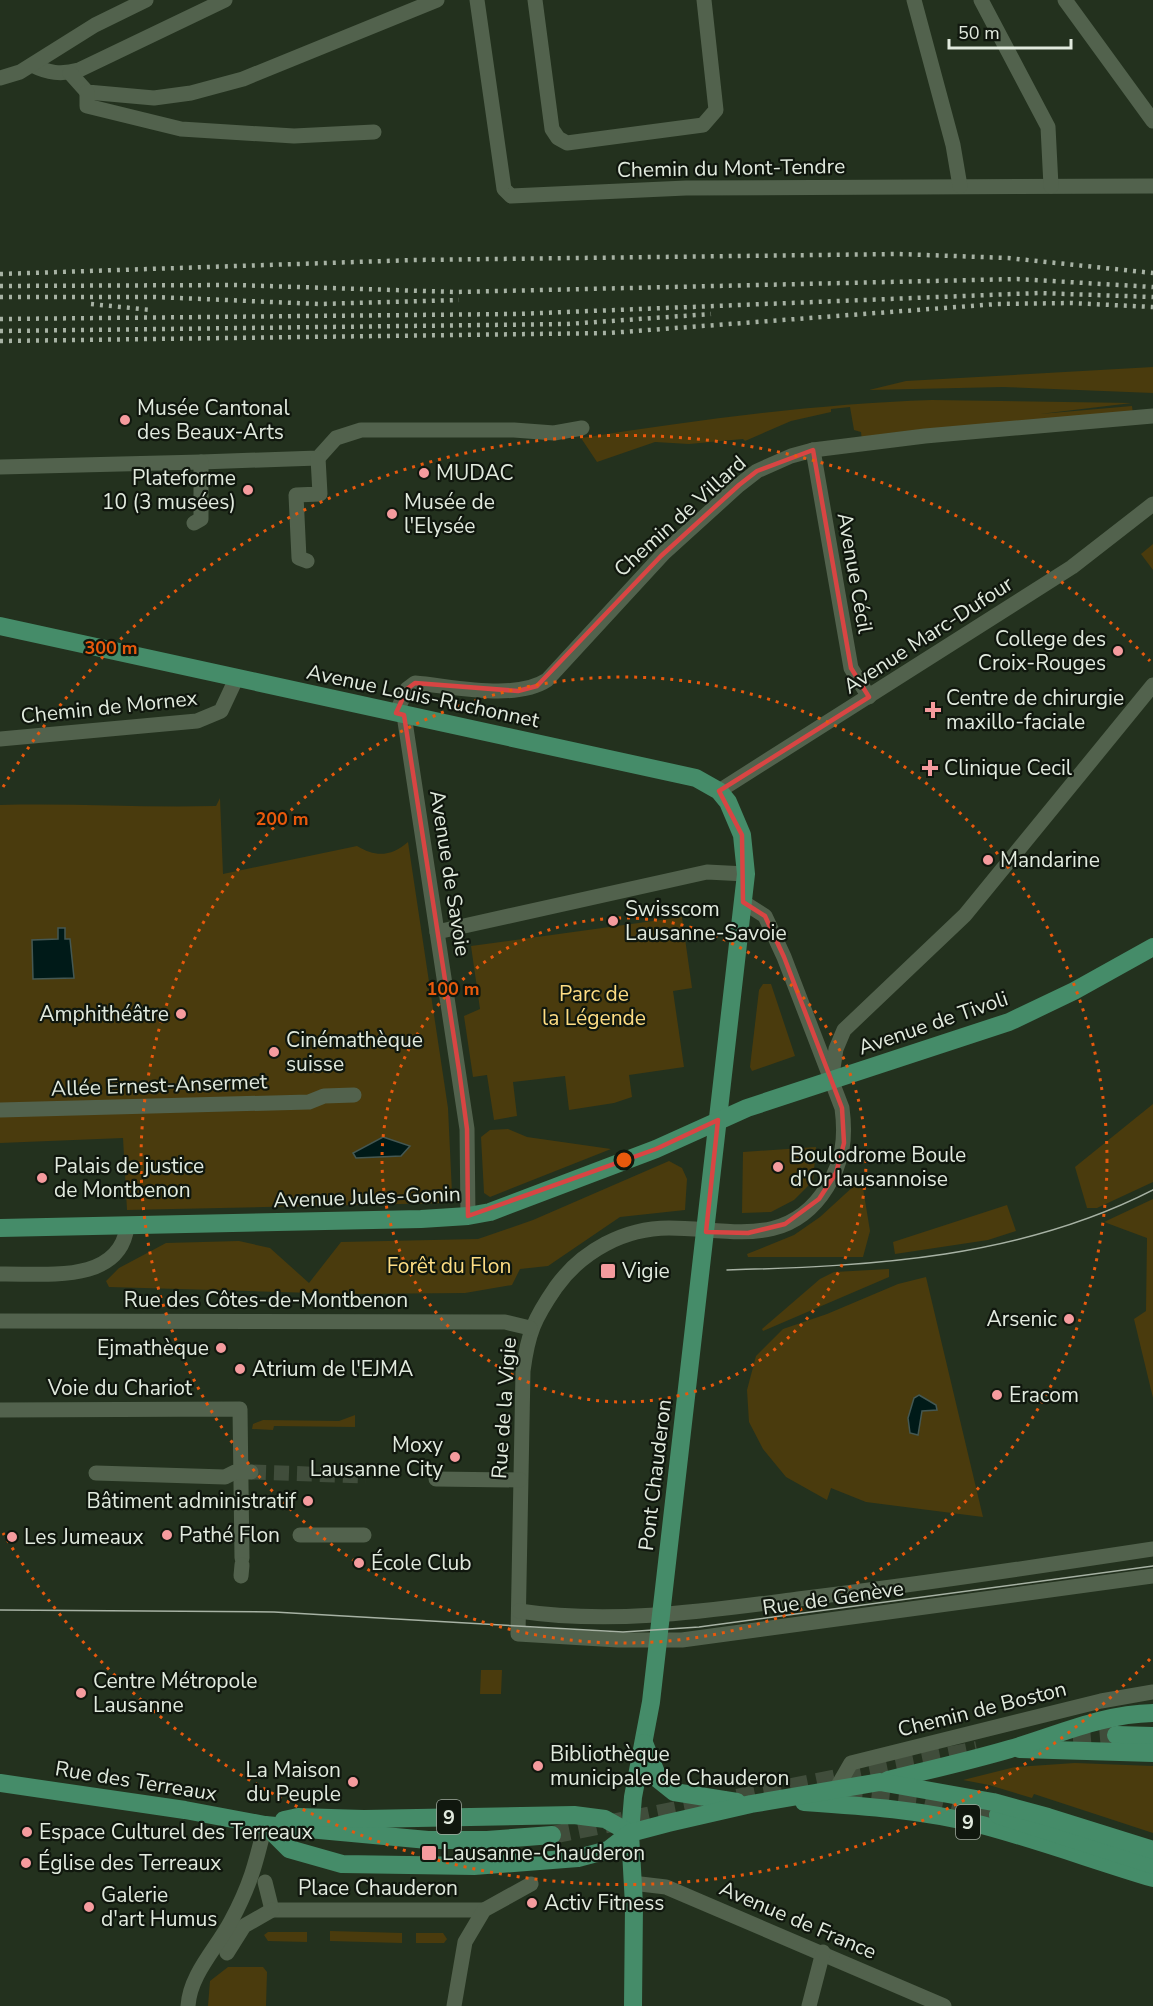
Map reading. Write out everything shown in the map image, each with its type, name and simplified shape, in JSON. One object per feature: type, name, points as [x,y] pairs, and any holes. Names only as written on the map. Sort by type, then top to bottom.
[{"type":"main road","name":"Avenue Louis-Ruchonnet","points":[[0,626],[696,778],[719,791]]},
{"type":"main road","points":[[718,1120],[746,874],[742,835],[728,802],[719,791]]},
{"type":"main road","name":"Avenue de Tivoli","points":[[718,1120],[1018,1018],[1153,947]]},
{"type":"main road","name":"Pont Chauderon","points":[[633,2006],[630,1833],[652,1692],[718,1120]]},
{"type":"main road","name":"Avenue Jules-Gonin","points":[[0,1228],[127,1227],[468,1216],[490,1212],[657,1149],[718,1120]]},
{"type":"main road","points":[[880,1782],[1011,1748],[1053,1732],[1111,1717],[1153,1713]]},
{"type":"main road","points":[[1103,1750],[1101,1729],[1111,1717]]},
{"type":"main road","points":[[1116,1735],[1153,1737]]},
{"type":"main road","points":[[644,1743],[659,1780],[674,1792],[751,1804]]},
{"type":"main road","points":[[1011,1748],[1153,1753]]},
{"type":"main road","name":"9","points":[[775,1799],[880,1782],[1153,1865]]},
{"type":"main road","name":"Rue des Terreaux","points":[[0,1783],[185,1810],[265,1825]]},
{"type":"main road","name":"9","points":[[775,1799],[903,1810],[1048,1816],[1153,1850]]},
{"type":"main road","name":"Place Chauderon","points":[[265,1825],[289,1849],[342,1864],[474,1866],[578,1858],[608,1850],[630,1833],[775,1799]]},
{"type":"main road","name":"9","points":[[991,1814],[1153,1878]]},
{"type":"main road","name":"9","points":[[265,1825],[298,1816],[364,1819],[573,1815],[605,1819],[630,1833]]},
{"type":"main road","name":"9","points":[[265,1825],[428,1840],[487,1840],[552,1835]]},
{"type":"street","points":[[6,77],[32,65],[95,26],[146,0]]},
{"type":"street","points":[[32,65],[47,73],[70,73],[225,0]]},
{"type":"street","points":[[87,92],[154,98],[192,93],[243,79],[437,0]]},
{"type":"street","name":"Chemin du Mont-Tendre","points":[[477,0],[504,189],[511,196],[686,188],[1153,186]]},
{"type":"street","points":[[536,0],[552,129],[558,138],[567,143],[703,125],[716,110],[704,0]]},
{"type":"street","points":[[914,0],[953,145],[960,186]]},
{"type":"street","points":[[981,0],[1048,127],[1051,186]]},
{"type":"street","points":[[1065,0],[1153,121]]},
{"type":"street","points":[[70,73],[87,92],[87,106],[181,129],[294,136],[374,132]]},
{"type":"street","name":"Chemin de Villard","points":[[400,714],[407,688],[415,683],[518,691],[537,686],[547,680],[664,553],[739,485],[758,471],[791,456],[813,450],[925,436],[1153,416]]},
{"type":"street","points":[[307,561],[298,558],[296,495],[320,494],[318,458],[336,438],[361,430],[514,430],[554,433],[582,428]]},
{"type":"street","name":"Avenue Cécil","points":[[813,450],[851,668],[869,697]]},
{"type":"street","points":[[0,467],[318,458]]},
{"type":"street","points":[[194,524],[201,519],[201,462]]},
{"type":"street","name":"Avenue Marc-Dufour","points":[[719,791],[1072,567],[1153,504]]},
{"type":"street","name":"Chemin de Mornex","points":[[0,739],[197,721],[221,711],[236,679]]},
{"type":"street","points":[[831,1081],[836,1049],[844,1030],[965,915],[1153,685]]},
{"type":"street","name":"Avenue de Savoie","points":[[400,714],[467,1129],[468,1216]]},
{"type":"street","points":[[437,932],[707,872],[746,874]]},
{"type":"street","points":[[743,902],[765,916],[784,957],[831,1081]]},
{"type":"street","name":"Rue de la Vigie","points":[[518,1634],[523,1371],[530,1328],[573,1266],[618,1238],[648,1230],[669,1228],[748,1233],[779,1226],[802,1214],[819,1199],[836,1173],[841,1157],[843,1118],[831,1081]]},
{"type":"street","name":"Allée Ernest-Ansermet","points":[[0,1110],[309,1101],[324,1096],[354,1095]]},
{"type":"street","points":[[0,1274],[80,1272],[94,1269],[117,1252],[125,1238],[127,1227]]},
{"type":"street","name":"Rue des Côtes-de-Montbenon","points":[[0,1321],[505,1322],[530,1328]]},
{"type":"street","name":"Voie du Chariot","points":[[0,1410],[240,1409],[247,1472]]},
{"type":"street","points":[[96,1473],[225,1477],[247,1472],[242,1566]]},
{"type":"street","points":[[436,1479],[520,1480]]},
{"type":"street","points":[[300,1534],[364,1535]]},
{"type":"street","name":"Rue de Genève","points":[[519,1611],[633,1617],[679,1614],[921,1584],[1153,1549]]},
{"type":"street","name":"Rue de Genève","points":[[518,1634],[618,1641],[682,1640],[1153,1576]]},
{"type":"street","name":"Chemin de Boston","points":[[836,1789],[851,1763],[1101,1701],[1153,1692]]},
{"type":"street","points":[[188,2006],[192,1984],[230,1922],[253,1876],[265,1825]]},
{"type":"street","name":"Place Chauderon","points":[[265,1882],[272,1910]]},
{"type":"street","name":"Avenue de France","points":[[632,1883],[666,1887],[823,1952],[944,2006]]},
{"type":"street","name":"Place Chauderon","points":[[228,1953],[244,1926],[272,1910],[484,1910],[531,1884]]},
{"type":"street","name":"Place Chauderon","points":[[454,2006],[465,1942],[484,1910]]},
{"type":"street","points":[[809,2006],[823,1952]]},
{"type":"highlighted area","points":[[813,450],[851,668],[869,697],[719,791],[742,835],[743,902],[765,916],[784,957],[842,1108],[844,1143],[836,1173],[819,1199],[785,1224],[748,1233],[706,1232],[718,1120],[656,1149],[468,1216],[467,1129],[459,1070],[404,715],[396,713],[407,689],[415,683],[518,691],[537,686],[661,556],[739,485],[757,471]]},
{"type":"green space","points":[[1153,367],[1153,393],[1003,387],[869,390],[906,381]]},
{"type":"green space","points":[[932,400],[1132,403],[1040,414],[1132,406],[1133,414],[862,441],[861,432],[854,430],[850,407],[831,409],[831,412],[791,421],[745,441],[743,439],[689,444],[655,442],[597,462],[581,438],[756,414],[844,405]]},
{"type":"green space","points":[[1153,544],[1153,570],[1141,554]]},
{"type":"green space","points":[[220,798],[223,874],[357,846],[377,854],[389,853],[408,842],[448,1108],[452,1193],[446,1203],[127,1210],[123,1138],[0,1143],[0,805],[216,806]]},
{"type":"green space","name":"Parc de la Légende","points":[[682,917],[692,988],[673,991],[684,1067],[629,1075],[632,1097],[614,1103],[569,1110],[565,1076],[513,1082],[517,1116],[494,1120],[487,1075],[473,1077],[464,1016],[480,1009],[471,946]]},
{"type":"green space","points":[[763,984],[771,984],[795,1056],[752,1071],[750,1067],[759,990]]},
{"type":"green space","points":[[1153,1104],[1153,1182],[1097,1208],[1087,1208],[1075,1167]]},
{"type":"green space","points":[[508,1129],[527,1137],[611,1149],[490,1197],[484,1193],[481,1137],[490,1130]]},
{"type":"green space","name":"Boulodrome Boule d'Or lausannoise","points":[[816,1147],[813,1181],[794,1200],[771,1212],[742,1213],[743,1152]]},
{"type":"green space","name":"Forêt du Flon","points":[[669,1161],[682,1168],[687,1179],[685,1210],[620,1217],[548,1266],[520,1269],[512,1285],[465,1293],[348,1294],[109,1287],[106,1281],[119,1268],[166,1243],[239,1241],[270,1248],[309,1283],[341,1242],[478,1239],[533,1220]]},
{"type":"green space","points":[[862,1182],[870,1231],[863,1257],[748,1257],[747,1254],[794,1235],[820,1217],[856,1184]]},
{"type":"green space","points":[[1153,1199],[1153,1398],[1134,1319],[1146,1311],[1147,1238],[1104,1222]]},
{"type":"green space","points":[[1007,1205],[1016,1231],[988,1240],[895,1254],[893,1242]]},
{"type":"green space","points":[[889,1269],[889,1277],[763,1331],[762,1329],[820,1279],[834,1272]]},
{"type":"green space","points":[[926,1277],[983,1517],[866,1502],[831,1488],[827,1500],[786,1477],[763,1449],[749,1422],[747,1390],[756,1356],[783,1329],[827,1314],[898,1284]]},
{"type":"green space","points":[[355,1415],[355,1427],[274,1426],[273,1430],[252,1429],[253,1424],[263,1420],[339,1421]]},
{"type":"green space","points":[[481,1670],[502,1670],[501,1694],[480,1694]]},
{"type":"green space","points":[[1075,1763],[1153,1766],[1153,1833],[1034,1794],[1032,1798],[963,1780],[1015,1767]]},
{"type":"green space","points":[[330,1931],[402,1933],[402,1943],[330,1941]]},
{"type":"green space","points":[[268,1932],[307,1932],[307,1942],[268,1941],[264,1935]]},
{"type":"green space","points":[[416,1933],[443,1933],[447,1939],[444,1943],[416,1943]]},
{"type":"green space","points":[[228,1967],[263,1967],[267,1972],[266,2006],[208,2006],[210,1981]]},
{"type":"water","points":[[58,928],[65,928],[65,939],[70,939],[74,978],[33,979],[32,940],[58,939]]},
{"type":"water","points":[[383,1137],[410,1146],[401,1156],[356,1158],[353,1153]]},
{"type":"water","points":[[919,1395],[936,1405],[937,1410],[922,1411],[918,1435],[910,1433],[908,1418],[914,1398]]},
{"type":"tunnel","points":[[251,1472],[366,1476]]},
{"type":"tunnel","points":[[1046,1741],[1116,1735]]},
{"type":"tunnel","points":[[552,1835],[977,1750]]},
{"type":"tunnel","points":[[845,1790],[923,1799],[997,1815]]},
{"type":"tram line","points":[[727,1270],[891,1261],[999,1244],[1051,1231],[1103,1213],[1153,1190]]},
{"type":"tram line","points":[[0,1610],[274,1612],[623,1632],[699,1627],[1153,1566]]},
{"type":"railway","points":[[0,274],[415,260],[899,254],[1008,258],[1153,273]]},
{"type":"railway","points":[[0,286],[235,285],[456,292],[1017,279],[1153,287]]},
{"type":"railway","points":[[0,319],[516,314],[1038,293],[1153,297]]},
{"type":"railway","points":[[0,297],[154,297],[320,304],[459,300]]},
{"type":"railway","points":[[0,341],[609,333],[997,304],[1071,303],[1153,307]]},
{"type":"railway","points":[[91,304],[151,310]]},
{"type":"railway","points":[[0,331],[567,324],[711,314]]},
{"type":"place","name":"Musée Cantonal des Beaux-Arts","points":[[125,420]]},
{"type":"place","name":"MUDAC","points":[[424,473]]},
{"type":"place","name":"Plateforme 10 (3 musées)","points":[[248,490]]},
{"type":"place","name":"Musée de l'Elysée","points":[[392,514]]},
{"type":"place","name":"College des Croix-Rouges","points":[[1118,651]]},
{"type":"place","name":"Centre de chirurgie maxillo-faciale","points":[[933,710]]},
{"type":"place","name":"Clinique Cecil","points":[[930,768]]},
{"type":"place","name":"Mandarine","points":[[988,860]]},
{"type":"place","name":"Swisscom Lausanne-Savoie","points":[[613,921]]},
{"type":"place","name":"Amphithéâtre","points":[[181,1014]]},
{"type":"place","name":"Cinémathèque suisse","points":[[274,1052]]},
{"type":"place","name":"Boulodrome Boule d'Or lausannoise","points":[[778,1167]]},
{"type":"place","name":"Palais de justice de Montbenon","points":[[42,1178]]},
{"type":"place","name":"Vigie","points":[[608,1271]]},
{"type":"place","name":"Arsenic","points":[[1069,1319]]},
{"type":"place","name":"Ejmathèque","points":[[221,1348]]},
{"type":"place","name":"Atrium de l'EJMA","points":[[240,1369]]},
{"type":"place","name":"Eracom","points":[[997,1395]]},
{"type":"place","name":"Moxy Lausanne City","points":[[455,1457]]},
{"type":"place","name":"Bâtiment administratif","points":[[308,1501]]},
{"type":"place","name":"Pathé Flon","points":[[167,1535]]},
{"type":"place","name":"Les Jumeaux","points":[[12,1537]]},
{"type":"place","name":"École Club","points":[[359,1563]]},
{"type":"place","name":"Centre Métropole Lausanne","points":[[81,1693]]},
{"type":"place","name":"Bibliothèque municipale de Chauderon","points":[[538,1766]]},
{"type":"place","name":"La Maison du Peuple","points":[[353,1782]]},
{"type":"place","name":"Espace Culturel des Terreaux","points":[[27,1832]]},
{"type":"place","name":"Lausanne-Chauderon","points":[[429,1853]]},
{"type":"place","name":"Église des Terreaux","points":[[26,1863]]},
{"type":"place","name":"Activ Fitness","points":[[532,1903]]},
{"type":"place","name":"Galerie d'art Humus","points":[[89,1907]]}]
